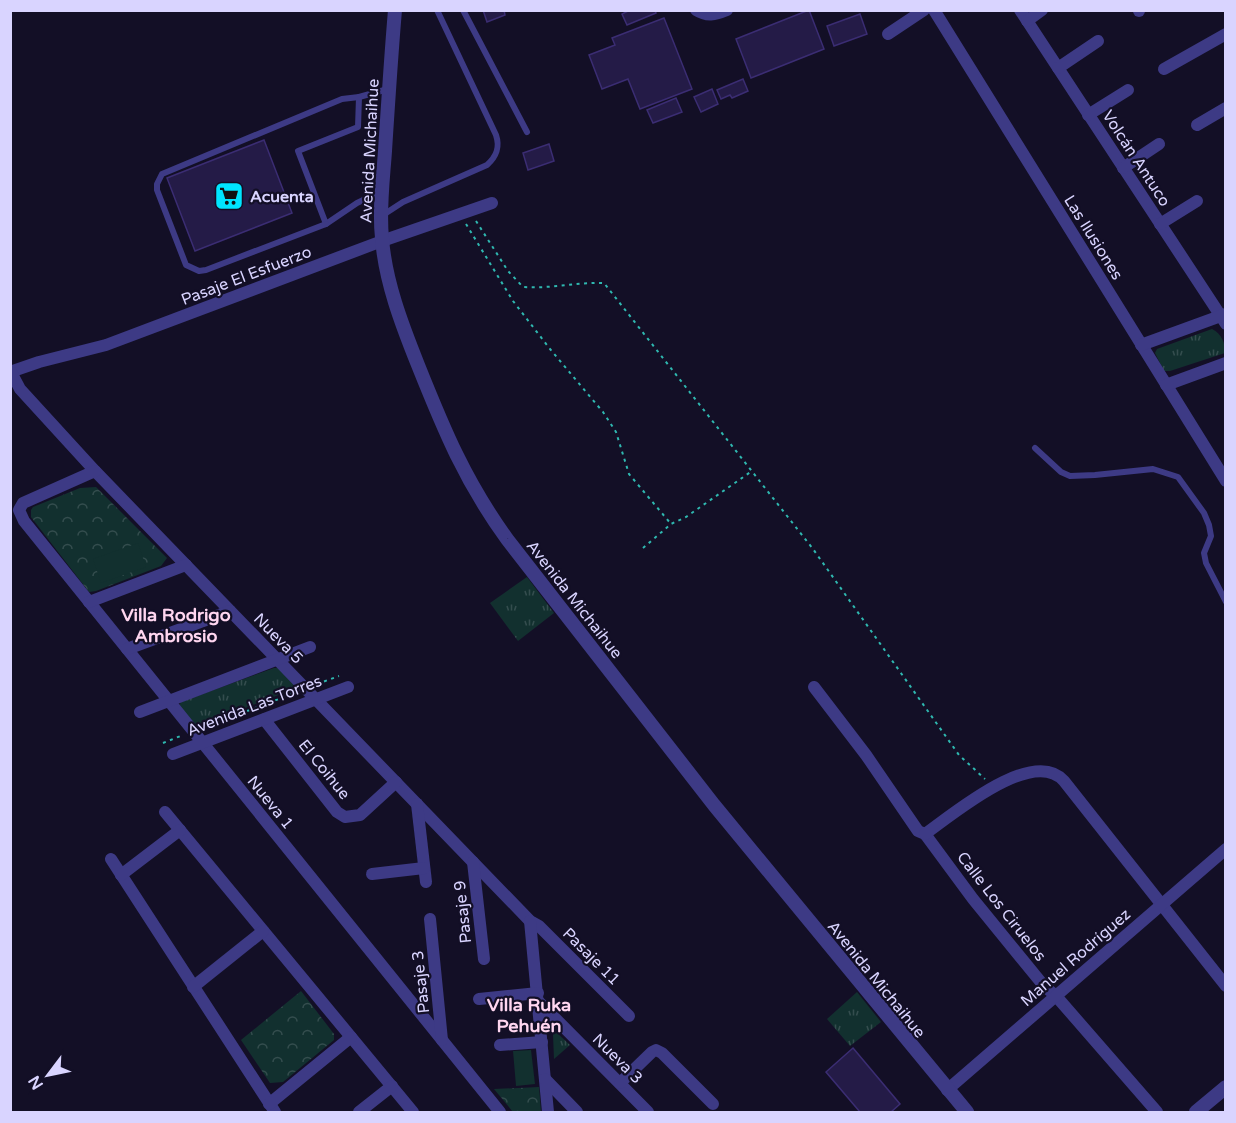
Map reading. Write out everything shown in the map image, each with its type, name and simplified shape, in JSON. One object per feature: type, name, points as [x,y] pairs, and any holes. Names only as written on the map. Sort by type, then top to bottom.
[{"type":"street","name":"Avenida Michaihue","points":[[395,10],[381,192],[382,241],[397,306],[452,449],[489,513],[714,804],[947,1090],[958,1109]]},
{"type":"street","points":[[696,10],[707,15],[727,10]]},
{"type":"street","points":[[888,34],[924,10]]},
{"type":"street","name":"Las Ilusiones","points":[[934,10],[1226,481]]},
{"type":"street","points":[[1023,16],[1042,10]]},
{"type":"street","name":"Volcán Antuco","points":[[1023,16],[1224,318]]},
{"type":"street","points":[[1164,69],[1226,34]]},
{"type":"street","points":[[1058,68],[1098,41]]},
{"type":"street","points":[[1088,115],[1128,90]]},
{"type":"street","points":[[1197,125],[1226,108]]},
{"type":"street","points":[[1124,168],[1160,144]]},
{"type":"street","points":[[1160,224],[1197,201]]},
{"type":"street","name":"Pasaje El Esfuerzo","points":[[11,372],[39,362],[106,345],[382,241],[492,203]]},
{"type":"street","points":[[1142,345],[1224,318]]},
{"type":"street","points":[[1166,385],[1226,363]]},
{"type":"street","name":"Nueva 5","points":[[11,372],[20,388],[95,471],[530,921]]},
{"type":"street","name":"Nueva 1","points":[[95,471],[23,503],[19,510],[24,521],[500,1113]]},
{"type":"street","points":[[89,602],[186,565]]},
{"type":"street","points":[[127,649],[230,611]]},
{"type":"street","name":"Avenida Las Torres","points":[[140,712],[310,647]]},
{"type":"street","name":"Avenida Las Torres","points":[[173,754],[348,687]]},
{"type":"street","name":"Calle Los Ciruelos","points":[[814,687],[866,755],[918,831],[925,834],[999,932],[1157,1113]]},
{"type":"street","name":"El Coihue","points":[[266,719],[337,812],[345,817],[360,815],[396,782]]},
{"type":"street","points":[[925,834],[995,786],[1015,777],[1041,771],[1057,775],[1226,986]]},
{"type":"street","points":[[417,804],[426,882]]},
{"type":"street","points":[[165,812],[413,1113]]},
{"type":"street","points":[[121,875],[180,830]]},
{"type":"street","name":"Manuel Rodríguez","points":[[947,1090],[1226,849]]},
{"type":"street","points":[[111,859],[272,1108],[351,1037]]},
{"type":"street","name":"Pasaje 9","points":[[473,862],[483,959]]},
{"type":"street","points":[[372,874],[424,868]]},
{"type":"street","name":"Pasaje 3","points":[[430,920],[442,1041]]},
{"type":"street","points":[[530,921],[548,1113]]},
{"type":"street","name":"Pasaje 11","points":[[530,921],[538,926],[629,1016]]},
{"type":"street","points":[[193,987],[263,931]]},
{"type":"street","points":[[480,999],[538,998]]},
{"type":"street","name":"Nueva 3","points":[[538,998],[648,1113]]},
{"type":"street","points":[[500,1045],[542,1042]]},
{"type":"street","points":[[620,1083],[652,1052],[658,1051],[713,1104]]},
{"type":"street","points":[[545,1079],[577,1113]]},
{"type":"street","points":[[359,1113],[392,1086]]},
{"type":"street","points":[[1196,1113],[1226,1087]]},
{"type":"lane","points":[[381,218],[394,206],[487,165],[496,153],[498,141],[496,135],[437,10]]},
{"type":"lane","points":[[463,10],[527,132]]},
{"type":"lane","points":[[381,192],[357,203],[326,224],[199,271],[186,265],[157,190],[157,184],[162,174],[342,99],[388,89]]},
{"type":"lane","points":[[326,224],[298,151],[358,127],[359,97]]},
{"type":"lane","points":[[1035,448],[1061,472],[1070,476],[1095,476],[1153,469],[1178,477],[1204,513],[1209,525],[1211,536],[1204,553],[1206,563],[1226,602]]},
{"type":"path","points":[[465,212],[508,271],[523,287],[541,288],[589,282],[604,283],[813,549],[959,755],[995,786]]},
{"type":"path","points":[[465,212],[513,301],[603,412],[616,432],[629,474],[671,524]]},
{"type":"path","points":[[643,548],[671,524],[686,517],[752,471]]},
{"type":"path","points":[[163,743],[339,676]]},
{"type":"green space","points":[[1212,329],[1222,339],[1225,353],[1164,371],[1155,353],[1157,349]]},
{"type":"green space","points":[[96,487],[167,558],[161,566],[89,592],[31,517],[31,510],[33,507],[80,488]]},
{"type":"green space","points":[[138,543],[146,567],[101,583],[93,559]]},
{"type":"green space","points":[[527,577],[554,613],[518,641],[490,603]]},
{"type":"green space","points":[[279,668],[296,686],[294,689],[199,726],[193,725],[179,706],[181,702]]},
{"type":"green space","points":[[301,991],[334,1034],[334,1040],[283,1082],[270,1083],[241,1040]]},
{"type":"green space","points":[[857,992],[881,1022],[850,1046],[827,1019]]},
{"type":"green space","points":[[557,1033],[570,1045],[554,1059],[553,1034]]},
{"type":"green space","points":[[531,1050],[535,1084],[516,1086],[513,1051]]},
{"type":"green space","points":[[539,1087],[541,1112],[513,1112],[494,1089]]},
{"type":"building","points":[[483,10],[504,10],[505,15],[487,22]]},
{"type":"building","points":[[630,10],[655,10],[656,13],[627,25],[622,14]]},
{"type":"building","points":[[809,10],[824,49],[751,78],[736,39]]},
{"type":"building","points":[[860,14],[867,34],[834,46],[827,26]]},
{"type":"building","points":[[664,18],[692,89],[640,109],[628,79],[602,89],[589,55],[615,45],[612,38]]},
{"type":"building","points":[[743,79],[748,91],[732,98],[730,95],[721,99],[717,90]]},
{"type":"building","points":[[712,89],[718,104],[701,112],[694,97]]},
{"type":"building","points":[[676,98],[682,112],[653,123],[647,110]]},
{"type":"building","name":"Acuenta","points":[[264,140],[292,213],[195,251],[167,178]]},
{"type":"building","points":[[549,144],[554,161],[528,170],[523,153]]},
{"type":"building","points":[[853,1048],[900,1104],[891,1112],[860,1112],[826,1072]]},
{"type":"place","name":"Acuenta","points":[[229,196]]},
{"type":"district","name":"Villa Rodrigo Ambrosio","points":[[176,625]]},
{"type":"district","name":"Villa Ruka Pehuén","points":[[529,1015]]}]
